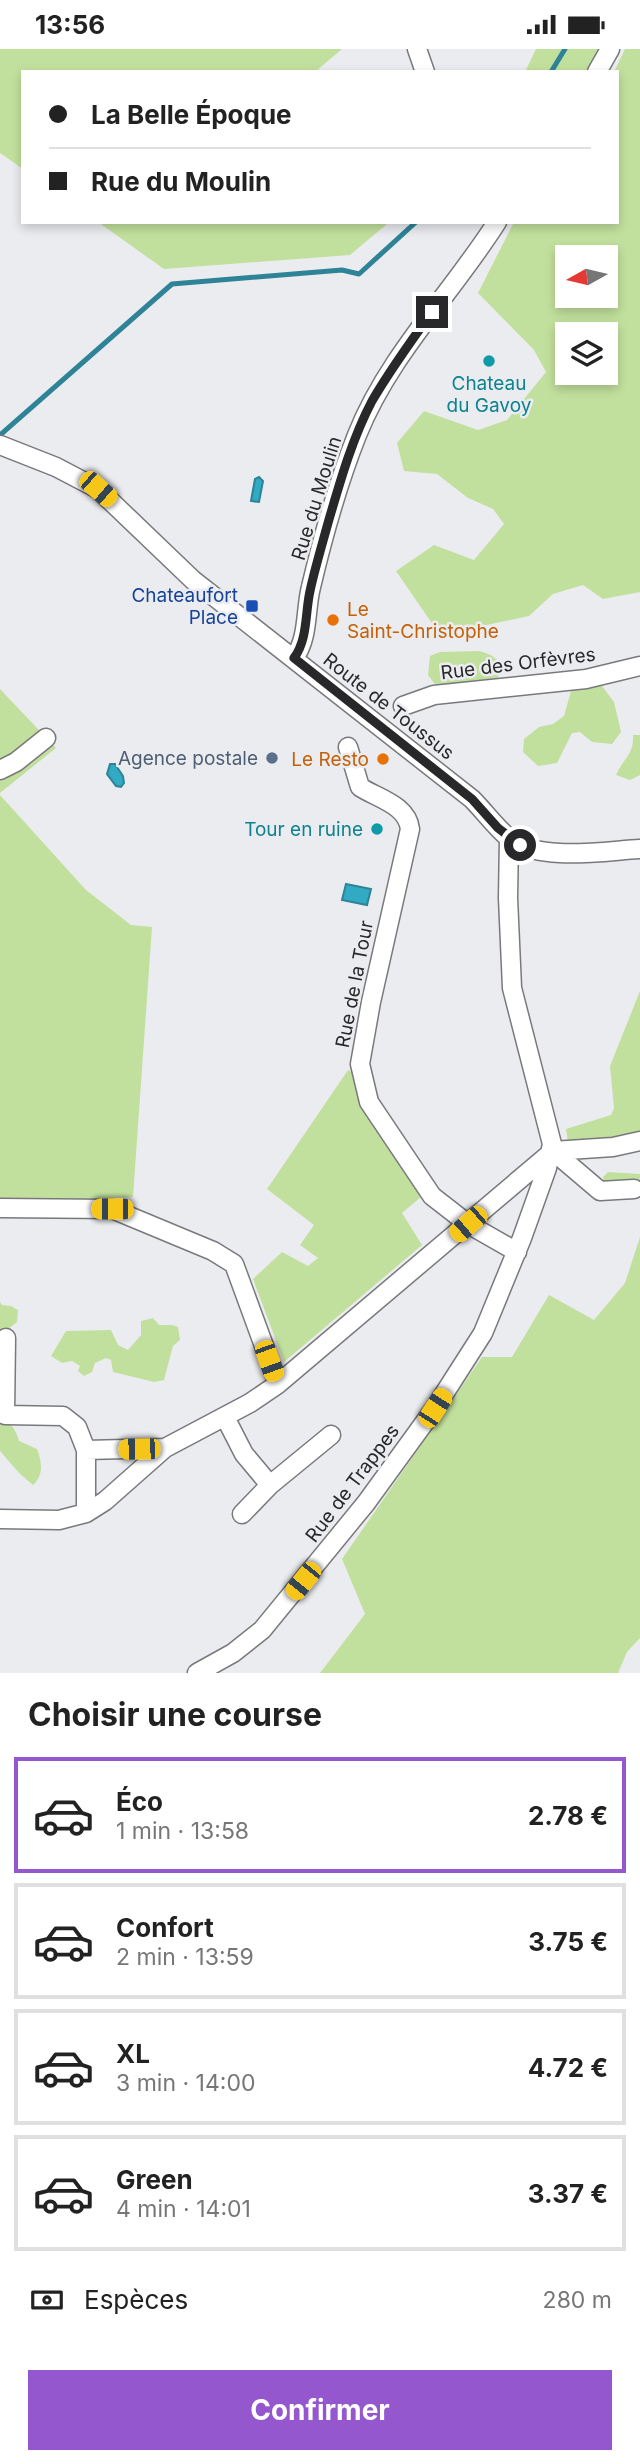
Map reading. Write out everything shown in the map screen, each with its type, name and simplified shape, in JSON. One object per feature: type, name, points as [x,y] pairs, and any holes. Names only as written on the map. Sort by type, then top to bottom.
[{"type":"street","points":[[417,49],[424,70]]},
{"type":"street","points":[[598,70],[610,49]]},
{"type":"street","name":"Rue du Moulin","points":[[294,658],[304,636],[311,587],[328,522],[357,434],[396,363],[496,224]]},
{"type":"street","name":"Route de Toussus","points":[[6,447],[56,467],[98,489],[193,580],[472,799],[509,838]]},
{"type":"street","name":"Rue des Orfèvres","points":[[403,706],[434,695],[586,679],[640,666]]},
{"type":"street","points":[[0,770],[16,762],[46,738]]},
{"type":"street","name":"Rue de la Tour","points":[[348,747],[360,787],[399,807],[409,818],[410,829],[371,1002],[360,1064],[369,1102],[432,1196],[468,1224],[517,1252]]},
{"type":"street","points":[[509,838],[535,851],[640,849]]},
{"type":"street","name":"Rue de Trappes","points":[[198,1673],[233,1653],[262,1630],[366,1503],[435,1408],[483,1333],[517,1252],[552,1151],[552,1140],[512,988],[508,898],[509,838]]},
{"type":"street","points":[[0,1519],[60,1520],[86,1513],[165,1448],[225,1417],[278,1384],[552,1151],[613,1147],[640,1141]]},
{"type":"street","points":[[552,1151],[600,1191],[634,1189]]},
{"type":"street","points":[[0,1208],[112,1209],[213,1251],[234,1264],[278,1384]]},
{"type":"street","points":[[6,1338],[3,1380],[5,1415],[63,1416],[77,1427],[86,1450],[86,1513]]},
{"type":"street","points":[[225,1417],[244,1454],[270,1485]]},
{"type":"street","points":[[242,1514],[270,1485],[331,1435]]},
{"type":"street","points":[[86,1450],[165,1448]]},
{"type":"green space","points":[[0,49],[342,49],[317,70],[21,70],[21,168],[0,153]]},
{"type":"green space","points":[[536,49],[600,49],[589,70],[526,70]]},
{"type":"green space","points":[[625,49],[640,49],[640,592],[603,599],[583,585],[553,594],[529,616],[440,635],[396,571],[434,545],[474,560],[504,524],[493,509],[468,498],[437,474],[404,471],[397,443],[424,411],[478,430],[507,420],[546,372],[534,350],[478,293],[513,224],[619,224],[619,70],[615,70]]},
{"type":"green space","points":[[101,224],[387,224],[350,255],[164,269]]},
{"type":"green space","points":[[480,651],[491,655],[502,664],[498,678],[447,688],[434,683],[428,675],[430,656],[440,652]]},
{"type":"green space","points":[[582,685],[602,686],[614,702],[621,732],[612,744],[592,742],[580,732],[572,733],[557,763],[538,766],[523,752],[524,739],[539,727],[553,724],[564,716],[571,691]]},
{"type":"green space","points":[[0,689],[56,748],[0,793]]},
{"type":"green space","points":[[633,735],[640,735],[640,775],[630,780],[616,775],[630,752]]},
{"type":"green space","points":[[0,795],[86,890],[131,925],[152,927],[133,1197],[0,1202]]},
{"type":"green space","points":[[640,991],[640,1134],[609,1141],[568,1142],[566,1129],[611,1115],[614,1108],[610,1066]]},
{"type":"green space","points":[[348,1070],[354,1073],[359,1100],[421,1197],[402,1213],[422,1245],[284,1362],[253,1279],[282,1252],[308,1266],[318,1258],[300,1245],[314,1225],[267,1189]]},
{"type":"green space","points":[[608,1172],[640,1174],[640,1187],[604,1185],[603,1177]]},
{"type":"green space","points":[[640,1237],[640,1638],[627,1652],[618,1673],[320,1673],[365,1614],[342,1559],[482,1357],[512,1357],[549,1295],[594,1320],[625,1283]]},
{"type":"green space","points":[[0,1302],[18,1310],[17,1322],[0,1340]]},
{"type":"green space","points":[[153,1318],[159,1325],[178,1327],[180,1340],[173,1346],[164,1380],[154,1382],[113,1372],[111,1360],[106,1358],[95,1363],[92,1372],[84,1376],[78,1371],[80,1366],[72,1361],[62,1363],[51,1356],[66,1331],[111,1330],[118,1345],[128,1350],[141,1335],[141,1321]]},
{"type":"green space","points":[[0,1416],[12,1427],[19,1441],[37,1449],[41,1468],[33,1485],[0,1451]]},
{"type":"water","points":[[259,477],[263,481],[259,502],[251,501],[255,479]]},
{"type":"water","points":[[110,764],[115,764],[123,776],[124,783],[121,787],[116,786],[107,774]]},
{"type":"water","points":[[346,884],[371,889],[367,905],[342,900]]},
{"type":"waterway","points":[[552,70],[565,49]]},
{"type":"waterway","points":[[0,435],[172,284],[342,270],[359,274],[414,224]]},
{"type":"place","name":"Chateau du Gavoy","points":[[489,361]]},
{"type":"place","name":"Chateaufort Place","points":[[252,606]]},
{"type":"place","name":"Le Saint-Christophe","points":[[333,620]]},
{"type":"place","name":"Agence postale","points":[[272,758]]},
{"type":"place","name":"Le Resto","points":[[383,759]]},
{"type":"place","name":"Tour en ruine","points":[[377,829]]},
{"type":"route","points":[[432,312],[396,363],[357,434],[328,522],[309,596],[304,636],[294,658],[472,799],[498,828],[520,845]]}]
